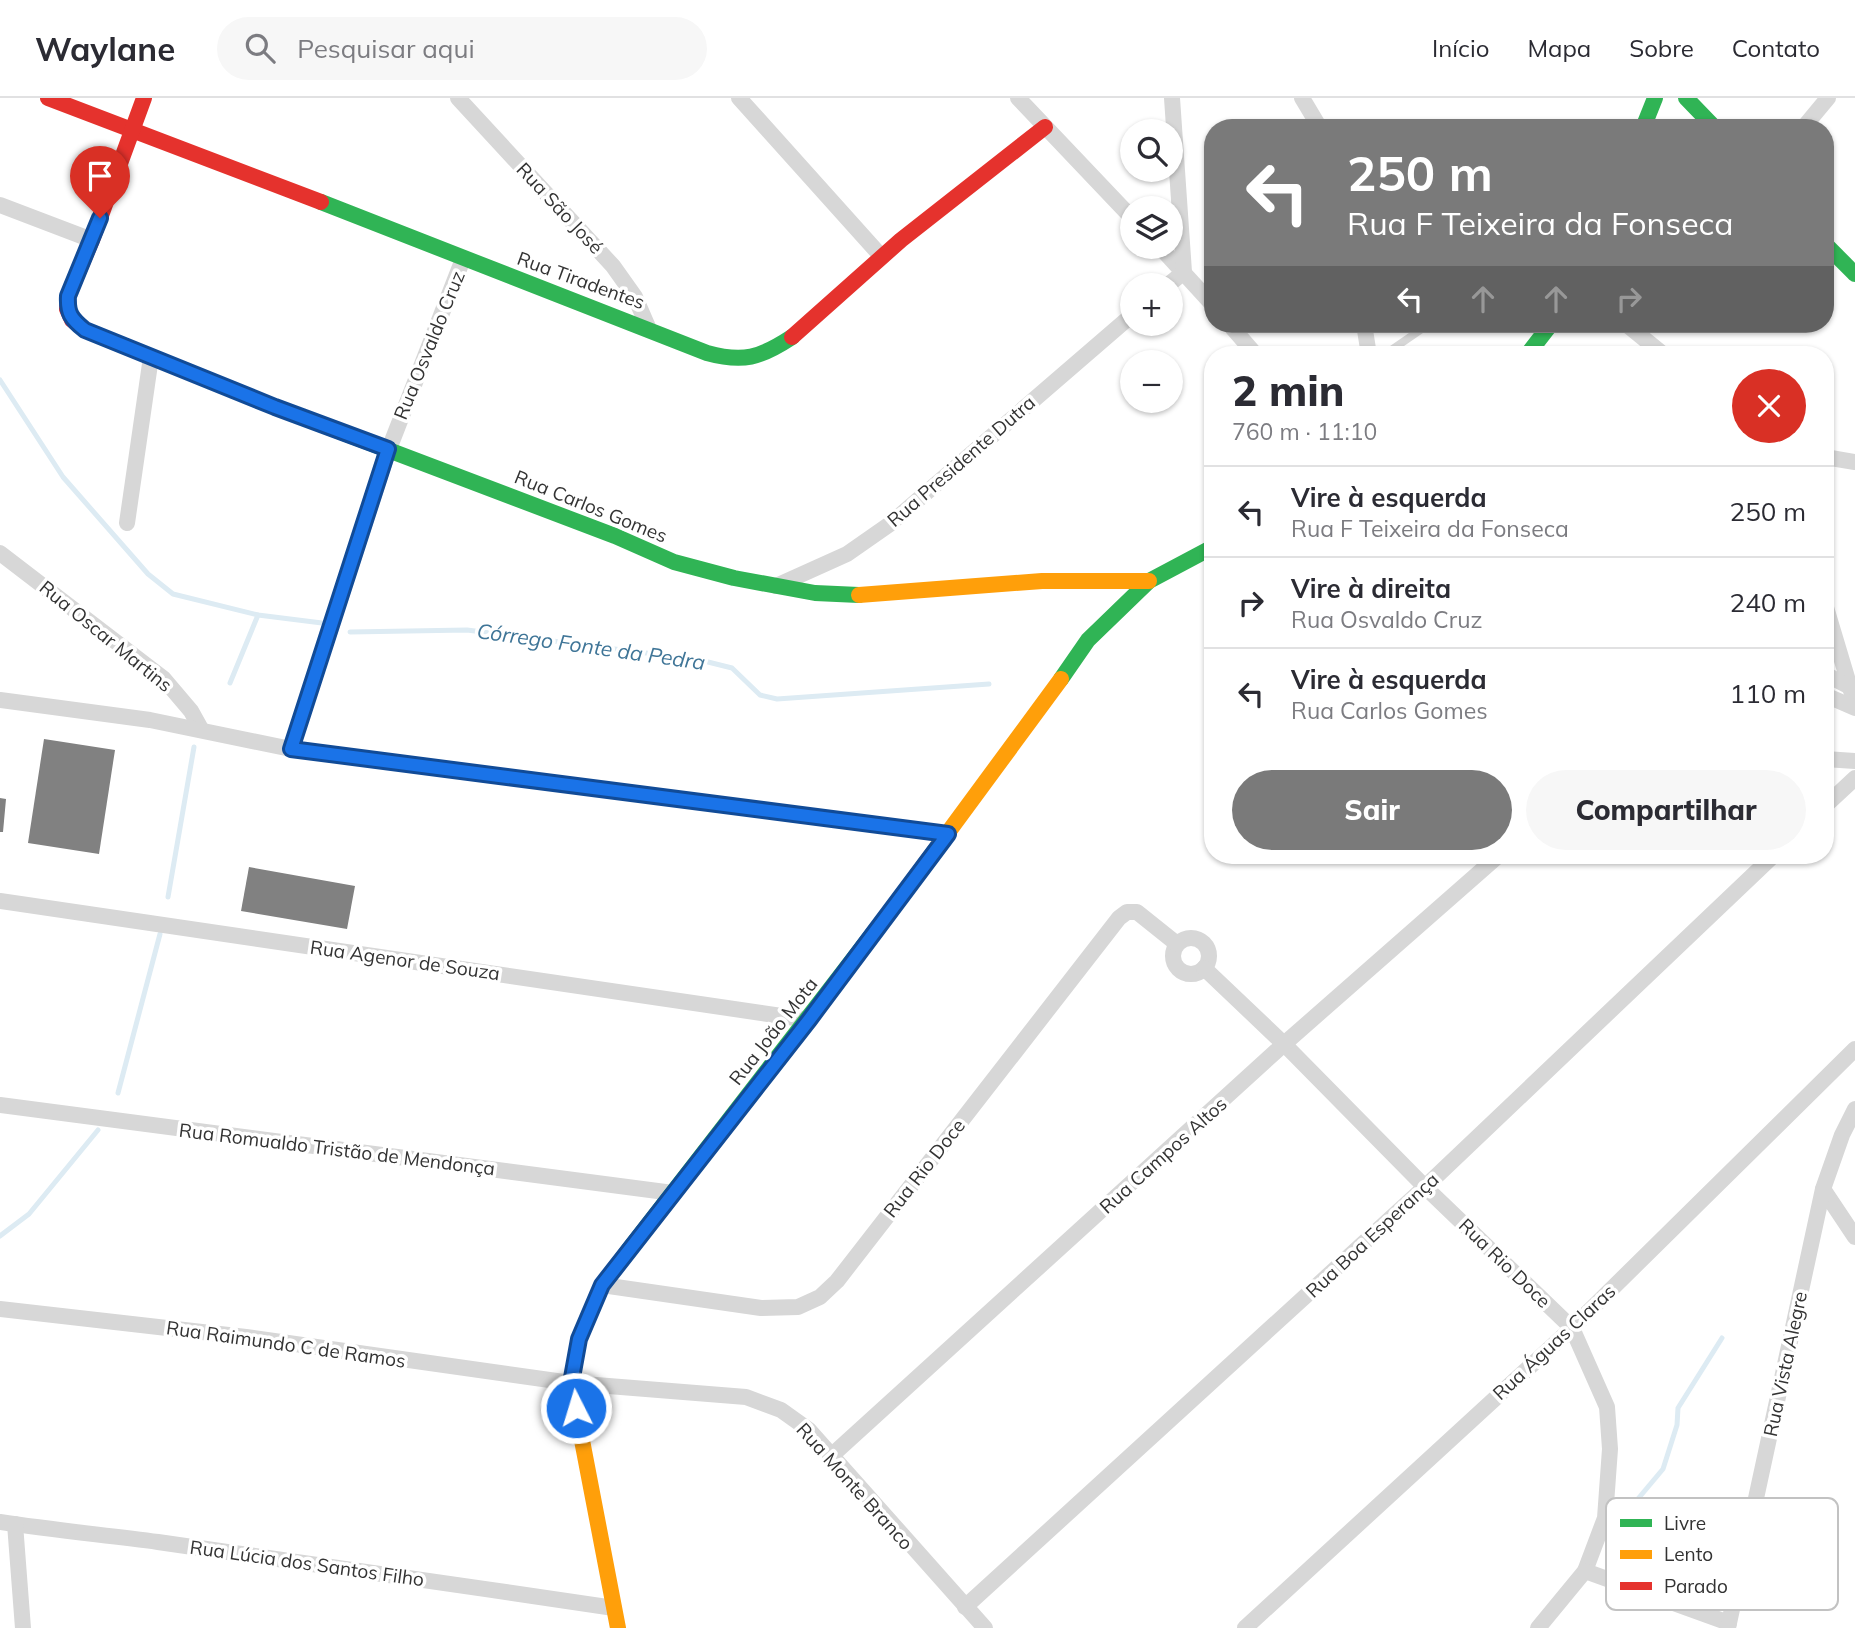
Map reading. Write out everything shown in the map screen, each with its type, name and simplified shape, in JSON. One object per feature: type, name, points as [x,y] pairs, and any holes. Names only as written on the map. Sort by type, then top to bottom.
[{"type":"street","name":"Rua Tiradentes","points":[[48,98],[132,128],[463,260],[648,327],[709,355],[749,359],[778,345],[809,323],[881,256],[1045,127]]},
{"type":"street","points":[[0,205],[92,240],[144,98]]},
{"type":"street","name":"Rua São José","points":[[458,98],[613,266],[635,298],[648,327]]},
{"type":"street","points":[[739,98],[881,256]]},
{"type":"street","points":[[1018,98],[1120,205]]},
{"type":"street","points":[[1172,98],[1184,272]]},
{"type":"street","points":[[1302,98],[1315,119]]},
{"type":"street","points":[[1647,119],[1655,98]]},
{"type":"street","points":[[1686,98],[1706,119]]},
{"type":"street","points":[[1810,119],[1828,98]]},
{"type":"street","name":"Rua Carlos Gomes","points":[[92,240],[68,296],[67,309],[72,320],[85,330],[275,407],[615,536],[674,562],[776,586],[850,596],[1042,581],[1149,581]]},
{"type":"street","points":[[1834,253],[1855,274]]},
{"type":"street","points":[[1172,259],[1204,295]]},
{"type":"street","name":"Rua Osvaldo Cruz","points":[[291,749],[388,449],[463,260]]},
{"type":"street","name":"Rua Presidente Dutra","points":[[776,586],[847,554],[890,524],[1120,324]]},
{"type":"street","points":[[1637,333],[1653,346]]},
{"type":"street","points":[[127,523],[151,357]]},
{"type":"street","points":[[1834,458],[1855,462]]},
{"type":"street","name":"Rua Oscar Martins","points":[[0,552],[163,678],[191,711],[201,729]]},
{"type":"street","name":"Rua João Mota","points":[[618,1628],[571,1383],[579,1339],[602,1285],[809,1020],[1088,640],[1149,581],[1204,552]]},
{"type":"street","points":[[1834,634],[1855,706]]},
{"type":"street","points":[[1834,679],[1850,687]]},
{"type":"street","points":[[1834,698],[1855,706]]},
{"type":"street","points":[[0,700],[201,729],[291,749],[948,834]]},
{"type":"street","points":[[1834,760],[1855,761]]},
{"type":"street","points":[[1834,798],[1855,778]]},
{"type":"street","name":"Rua Campos Altos","points":[[830,1457],[1284,1044],[1489,864]]},
{"type":"street","name":"Rua Boa Esperança","points":[[965,1607],[1425,1187],[1765,864]]},
{"type":"street","name":"Rua Agenor de Souza","points":[[0,901],[809,1020]]},
{"type":"street","name":"Rua Rio Doce","points":[[602,1285],[761,1308],[798,1307],[820,1297],[837,1281],[1119,918],[1127,912],[1137,912],[1177,944]]},
{"type":"street","points":[[1189,938],[1202,942],[1208,955],[1204,968],[1192,974],[1178,969],[1172,957],[1177,944],[1189,938]]},
{"type":"street","name":"Rua Rio Doce","points":[[1204,968],[1572,1328],[1607,1407],[1610,1449],[1606,1498]]},
{"type":"street","name":"Rua Águas Claras","points":[[1245,1628],[1572,1328],[1855,1049]]},
{"type":"street","points":[[1842,1060],[1855,1071]]},
{"type":"street","name":"Rua Romualdo Tristão de Mendonça","points":[[0,1105],[673,1193]]},
{"type":"street","name":"Rua Vista Alegre","points":[[1756,1498],[1824,1189],[1842,1135],[1855,1109]]},
{"type":"street","points":[[1824,1189],[1855,1237]]},
{"type":"street","name":"Rua Raimundo C de Ramos","points":[[0,1309],[246,1337],[571,1383]]},
{"type":"street","name":"Rua Monte Branco","points":[[571,1383],[746,1397],[781,1410],[808,1430],[985,1628]]},
{"type":"street","name":"Rua Rio Doce","points":[[1538,1628],[1586,1571],[1605,1518],[1606,1504]]},
{"type":"street","points":[[8,1523],[23,1628]]},
{"type":"street","name":"Rua Lúcia dos Santos Filho","points":[[8,1523],[391,1574],[614,1608]]},
{"type":"street","points":[[1586,1571],[1606,1579]]},
{"type":"street","points":[[1689,1610],[1728,1625]]},
{"type":"lane","points":[[1397,346],[1416,333]]},
{"type":"building","points":[[44,739],[115,750],[99,854],[28,843]]},
{"type":"building","points":[[0,798],[6,799],[3,832],[0,832]]},
{"type":"building","points":[[249,867],[355,886],[347,929],[241,911]]},
{"type":"waterway","name":"Córrego Fonte da Pedra","points":[[0,380],[63,477],[148,574],[173,594],[258,615],[322,623]]},
{"type":"waterway","points":[[230,683],[258,615]]},
{"type":"waterway","name":"Córrego Fonte da Pedra","points":[[350,632],[467,630],[700,660],[732,668],[760,695],[777,699],[989,684]]},
{"type":"waterway","points":[[168,897],[194,747]]},
{"type":"waterway","points":[[118,1093],[160,934]]},
{"type":"waterway","points":[[0,1236],[29,1214],[98,1130]]},
{"type":"waterway","points":[[1639,1498],[1663,1469],[1677,1425],[1678,1408],[1722,1338]]},
{"type":"traffic: fast","points":[[1647,119],[1655,98]]},
{"type":"traffic: fast","points":[[1686,98],[1706,119]]},
{"type":"traffic: fast","points":[[321,202],[707,353],[731,358],[751,357],[792,337]]},
{"type":"traffic: fast","points":[[1834,253],[1855,274]]},
{"type":"traffic: fast","points":[[1534,346],[1544,333]]},
{"type":"traffic: fast","points":[[117,343],[275,407],[615,536],[674,562],[734,578],[815,593],[859,595]]},
{"type":"traffic: fast","points":[[1061,679],[1088,640],[1149,581],[1204,552]]},
{"type":"traffic: fast","points":[[627,1252],[888,914]]},
{"type":"traffic: slow","points":[[859,595],[1042,581],[1149,581]]},
{"type":"traffic: slow","points":[[888,914],[1061,679]]},
{"type":"traffic: slow","points":[[618,1628],[571,1383],[579,1339],[602,1285],[627,1252]]},
{"type":"traffic: jam","points":[[48,98],[321,202]]},
{"type":"traffic: jam","points":[[117,343],[85,330],[72,320],[67,309],[68,296],[92,240],[144,98]]},
{"type":"traffic: jam","points":[[792,337],[901,240],[1045,127]]},
{"type":"route","points":[[100,218],[68,296],[67,309],[72,320],[85,330],[275,407],[388,449],[291,749],[948,834],[809,1020],[602,1285],[579,1339],[571,1383],[576,1408]]}]
